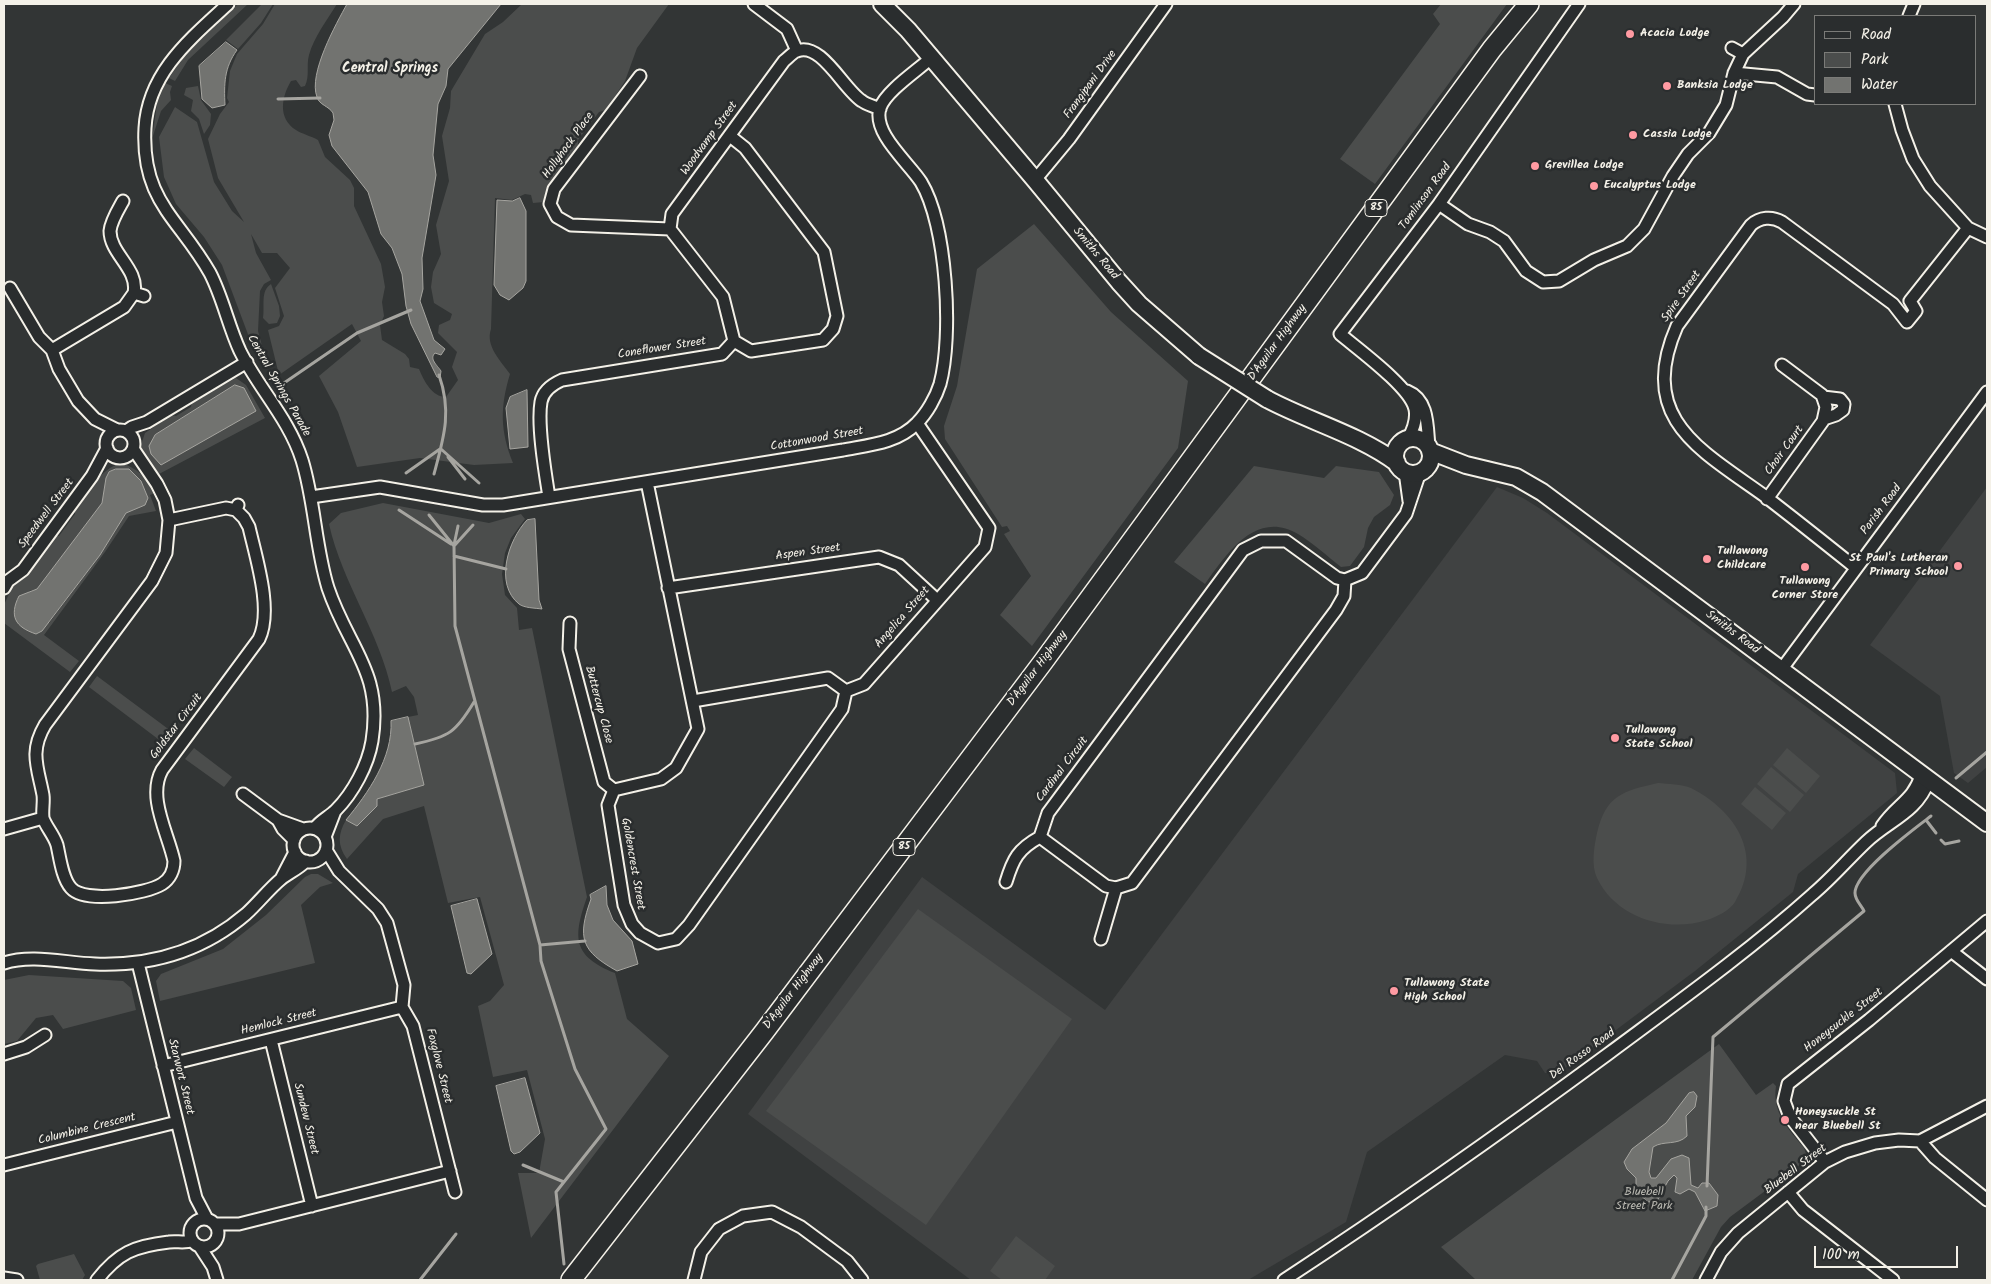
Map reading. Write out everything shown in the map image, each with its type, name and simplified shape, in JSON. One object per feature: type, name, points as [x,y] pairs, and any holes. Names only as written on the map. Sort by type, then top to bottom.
[{"type":"highway","name":"D'Aguilar Highway","points":[[1492,49],[1520,4]]},
{"type":"highway","name":"D'Aguilar Highway","points":[[571,1280],[764,1032],[1037,670],[1492,49],[1528,4]]},
{"type":"main road","name":"Smiths Road","points":[[882,4],[931,58],[1119,282],[1140,304],[1199,356],[1266,399],[1315,423],[1361,441],[1411,469],[1466,465]]},
{"type":"main road","points":[[1420,439],[1429,449],[1430,461],[1411,469],[1396,452],[1406,440],[1420,439]]},
{"type":"main road","name":"Smiths Road","points":[[1361,441],[1386,444],[1406,440]]},
{"type":"main road","name":"Smiths Road","points":[[1429,449],[1466,465],[1508,474],[1542,492],[1925,778],[1987,822]]},
{"type":"street","name":"Central Springs Parade","points":[[228,4],[180,50],[166,68],[149,103],[144,150],[147,167],[156,194],[164,209],[209,272],[247,362],[277,407],[294,438],[307,477],[321,563],[328,586],[346,631],[365,664],[374,708],[369,755],[356,782],[335,811],[325,837]]},
{"type":"street","points":[[754,4],[788,29],[797,50],[811,50],[830,65],[861,101],[880,109],[888,96],[931,58]]},
{"type":"street","name":"Frangipani Drive","points":[[1035,180],[1069,139],[1166,4]]},
{"type":"street","name":"Tomlinson Road","points":[[1429,449],[1423,405],[1415,394],[1405,390],[1340,334],[1439,204],[1579,4]]},
{"type":"street","points":[[1439,204],[1468,224],[1490,232],[1504,241],[1526,271],[1543,282],[1559,280],[1594,260],[1627,246],[1644,229],[1673,176],[1688,154],[1709,133],[1726,105],[1737,51],[1782,17],[1794,4]]},
{"type":"street","name":"Woodvamp Street","points":[[670,229],[672,214],[784,61],[797,50]]},
{"type":"street","points":[[1734,73],[1777,77],[1807,94],[1814,95]]},
{"type":"street","name":"Hollyhock Place","points":[[640,76],[554,189],[550,204],[557,217],[571,225],[670,229]]},
{"type":"street","points":[[1896,105],[1902,130],[1914,159],[1930,186],[1968,228],[1987,237]]},
{"type":"street","name":"Cottonwood Street","points":[[311,497],[374,487],[483,505],[503,505],[844,450],[894,440],[917,423],[930,405],[941,376],[948,313],[944,269],[934,210],[921,182],[886,137],[880,125],[880,109]]},
{"type":"street","points":[[670,229],[723,297],[734,341],[751,350],[823,340],[833,329],[837,316],[824,252],[745,148],[730,136]]},
{"type":"street","points":[[52,350],[124,307],[139,294],[133,277],[111,236],[111,226],[123,201]]},
{"type":"street","name":"Spire Street","points":[[1856,568],[1767,498],[1699,450],[1678,426],[1668,400],[1664,374],[1668,351],[1677,326],[1750,225],[1759,219],[1777,219],[1782,222],[1893,304],[1907,322],[1916,311],[1910,301]]},
{"type":"street","points":[[1893,304],[1910,301],[1968,228]]},
{"type":"street","points":[[10,288],[39,337],[52,350],[59,369],[78,401],[94,419],[102,434],[120,449]]},
{"type":"street","name":"Coneflower Street","points":[[549,497],[544,458],[541,400],[549,386],[562,380],[722,354],[734,341]]},
{"type":"street","name":"Speedwell Street","points":[[4,584],[23,570],[92,476],[147,422],[247,362]]},
{"type":"street","name":"Choir Court","points":[[1767,498],[1824,419],[1836,416],[1844,410],[1844,404],[1840,398],[1822,397],[1810,385],[1782,365]]},
{"type":"street","name":"Tomlinson Road","points":[[1405,390],[1415,409],[1414,428],[1406,440]]},
{"type":"street","name":"Parish Road","points":[[1781,670],[1987,392]]},
{"type":"street","points":[[1822,397],[1826,406],[1824,419]]},
{"type":"street","points":[[94,419],[121,431],[120,449]]},
{"type":"street","name":"Speedwell Street","points":[[120,449],[121,431],[147,422]]},
{"type":"street","name":"Angelica Street","points":[[846,691],[864,684],[985,547],[989,528],[917,423]]},
{"type":"street","name":"Goldstar Circuit","points":[[120,449],[145,468],[161,491],[169,520],[169,542],[158,572],[41,731],[34,758],[42,794],[44,818],[56,842],[68,884],[80,894],[119,895],[147,890],[161,884],[171,874],[174,861],[156,795],[156,782],[162,770],[259,639],[265,625],[265,609],[249,527],[237,507],[223,508],[169,520]]},
{"type":"street","points":[[1006,882],[1012,862],[1025,845],[1040,837],[1106,886],[1116,888],[1132,883],[1336,610],[1344,596],[1345,580],[1362,573],[1400,522],[1410,503],[1411,469]]},
{"type":"street","points":[[614,790],[661,779],[676,768],[698,729],[647,482]]},
{"type":"street","name":"Cardinal Circuit","points":[[1040,837],[1048,813],[1243,550],[1261,541],[1286,541],[1337,578],[1345,580]]},
{"type":"street","name":"Aspen Street","points":[[668,588],[879,557],[899,565],[938,600]]},
{"type":"street","name":"Buttercup Close","points":[[570,623],[569,649],[604,782],[614,790]]},
{"type":"street","points":[[693,701],[828,678],[846,691]]},
{"type":"street","name":"Goldencrest Street","points":[[614,790],[608,805],[627,916],[640,933],[658,943],[676,939],[689,925],[842,709],[846,691]]},
{"type":"street","name":"Del Rosso Road","points":[[1284,1280],[1462,1159],[1712,977],[1813,894],[1880,829],[1898,819],[1919,801],[1925,778]]},
{"type":"street","points":[[244,794],[278,820],[303,830],[315,828],[325,837],[326,850],[340,871],[378,909],[387,923],[404,985],[402,1007]]},
{"type":"street","name":"Central Springs Parade","points":[[315,828],[320,821],[335,811]]},
{"type":"street","points":[[4,829],[44,818]]},
{"type":"street","points":[[278,820],[283,829],[294,840],[295,852],[281,879]]},
{"type":"street","points":[[294,840],[303,830]]},
{"type":"street","points":[[318,860],[326,850]]},
{"type":"street","points":[[295,852],[306,861]]},
{"type":"street","points":[[4,963],[29,959],[94,964],[138,963],[179,953],[213,937],[247,913],[281,879],[306,861],[318,860],[340,871]]},
{"type":"street","points":[[1101,939],[1116,888]]},
{"type":"street","name":"Honeysuckle Street","points":[[1825,1162],[1790,1117],[1784,1101],[1788,1084],[1869,1020],[1987,921]]},
{"type":"street","points":[[1951,951],[1987,979]]},
{"type":"street","name":"Starwort Street","points":[[138,963],[196,1198],[215,1258],[213,1266]]},
{"type":"street","name":"Hemlock Street","points":[[163,1066],[402,1007]]},
{"type":"street","name":"Foxglove Street","points":[[402,1007],[413,1026],[455,1192]]},
{"type":"street","points":[[4,1054],[26,1047],[45,1035]]},
{"type":"street","name":"Sundew Street","points":[[270,1040],[312,1206]]},
{"type":"street","name":"Bluebell Street","points":[[1706,1280],[1721,1252],[1738,1233],[1825,1162],[1845,1152],[1874,1144],[1899,1140],[1920,1141],[1987,1106]]},
{"type":"street","name":"Columbine Crescent","points":[[4,1165],[177,1122]]},
{"type":"street","points":[[1920,1141],[1934,1158],[1987,1200]]},
{"type":"street","points":[[98,1280],[112,1262],[124,1253],[171,1241],[206,1229],[239,1224],[450,1171]]},
{"type":"street","points":[[1788,1192],[1803,1210],[1894,1280]]},
{"type":"street","points":[[694,1280],[701,1252],[719,1229],[743,1216],[772,1212],[801,1227],[847,1261],[862,1280]]},
{"type":"street","points":[[196,1244],[206,1229]]},
{"type":"street","points":[[196,1244],[206,1229]]},
{"type":"street","points":[[171,1241],[196,1244]]},
{"type":"street","name":"Starwort Street","points":[[196,1244],[213,1266],[217,1280]]},
{"type":"street","points":[[4,1278],[17,1280]]},
{"type":"shaded area","name":"Tullawong State High School","points":[[1497,487],[1523,498],[1547,513],[1895,773],[1897,793],[1798,874],[1793,892],[1695,971],[1557,1074],[1545,1073],[1537,1061],[1505,1055],[1367,1152],[1346,1222],[1248,1280],[971,1280],[748,1114],[922,877],[1105,1010]]},
{"type":"shaded area","name":"St Paul's Lutheran Primary School","points":[[1987,487],[1987,767],[1968,783],[1954,773],[1940,696],[1870,645]]},
{"type":"green space","points":[[238,4],[248,4],[188,60],[175,81],[169,78],[186,53]]},
{"type":"green space","points":[[262,4],[273,4],[261,23],[238,49],[226,40]]},
{"type":"green space","points":[[275,4],[337,4],[311,48],[305,86],[301,87],[296,80],[291,81],[285,93],[284,113],[290,125],[296,130],[318,140],[325,157],[350,180],[354,188],[354,206],[381,264],[385,287],[382,302],[384,316],[380,325],[382,340],[405,354],[409,359],[410,367],[419,369],[426,383],[433,391],[446,397],[458,380],[452,367],[457,352],[438,333],[439,325],[450,320],[452,314],[434,303],[431,287],[433,272],[441,254],[436,225],[449,181],[442,136],[450,108],[451,91],[485,34],[503,22],[522,4],[669,4],[637,48],[625,81],[606,110],[599,112],[578,140],[578,147],[549,185],[544,202],[533,203],[531,195],[525,194],[512,200],[495,198],[490,341],[495,353],[510,374],[504,397],[503,419],[506,440],[513,463],[474,465],[420,458],[357,467],[338,412],[319,376],[361,341],[352,324],[279,375],[268,330],[279,326],[284,316],[275,288],[290,268],[277,253],[262,253],[251,234],[256,253],[271,280],[264,284],[260,291],[258,331],[264,353],[264,363],[249,337],[222,265],[204,237],[176,204],[164,177],[159,137],[175,107],[197,122],[214,182],[232,211],[244,222],[218,178],[208,139],[220,114],[229,102],[227,98],[230,71],[237,54],[263,24]]},
{"type":"green space","points":[[1441,4],[1507,4],[1375,184],[1340,159],[1440,24],[1433,14]]},
{"type":"green space","points":[[165,83],[172,86],[170,92],[171,100],[161,111],[152,139],[157,104]]},
{"type":"green space","points":[[198,86],[201,100],[211,114],[210,125],[204,134],[199,119],[191,111],[193,100],[184,95],[186,88]]},
{"type":"green space","points":[[1034,224],[1111,312],[1188,381],[1178,448],[1032,646],[1000,615],[1031,576],[1004,534],[1010,531],[1007,526],[1002,527],[945,439],[944,426],[957,386],[977,269]]},
{"type":"green space","points":[[271,284],[279,306],[280,316],[277,323],[269,324],[263,318],[264,295]]},
{"type":"green space","points":[[236,378],[246,385],[265,418],[159,474],[145,458],[140,448],[145,433],[171,415],[176,416],[191,407],[192,402]]},
{"type":"green space","points":[[121,463],[127,465],[145,478],[155,493],[150,495],[156,511],[129,516],[44,635],[79,661],[70,672],[4,623],[4,605],[12,587],[24,578],[55,536],[59,536],[75,514],[74,510],[94,482],[113,466]],"holes":[[[129,469],[141,481],[148,498],[145,504],[126,513],[100,555],[49,623],[29,591],[37,589],[102,503],[106,478]]]},
{"type":"green space","points":[[1254,466],[1324,478],[1336,466],[1379,472],[1394,495],[1390,505],[1374,517],[1368,528],[1364,547],[1350,566],[1341,567],[1315,545],[1298,534],[1283,528],[1268,527],[1255,531],[1243,539],[1222,560],[1205,584],[1174,562]]},
{"type":"green space","points":[[383,503],[489,523],[521,514],[525,519],[511,538],[505,553],[502,574],[505,595],[517,608],[519,630],[532,628],[587,897],[579,923],[578,934],[580,944],[591,960],[615,973],[627,1019],[669,1056],[531,1238],[518,1173],[539,1173],[545,1139],[527,1070],[493,1077],[478,1006],[490,1001],[504,985],[480,897],[448,903],[424,806],[383,819],[347,859],[340,844],[341,830],[346,820],[357,826],[377,806],[377,799],[424,785],[408,717],[418,715],[414,697],[406,686],[392,692],[379,649],[351,588],[329,524],[341,513]]},
{"type":"green space","points":[[97,676],[175,734],[166,745],[89,687]]},
{"type":"green space","points":[[194,748],[232,777],[224,787],[185,759]]},
{"type":"green space","points":[[1787,748],[1820,776],[1806,793],[1773,765]]},
{"type":"green space","points":[[1771,767],[1804,795],[1790,812],[1757,784]]},
{"type":"green space","points":[[1658,783],[1675,784],[1691,788],[1707,798],[1721,809],[1741,836],[1746,851],[1747,868],[1743,885],[1733,905],[1711,919],[1692,924],[1676,925],[1644,919],[1617,903],[1606,892],[1595,873],[1594,850],[1597,833],[1605,810],[1626,792]]},
{"type":"green space","points":[[1755,787],[1786,813],[1772,830],[1741,804]]},
{"type":"green space","points":[[311,874],[318,874],[333,883],[320,887],[301,905],[315,963],[160,1001],[156,981],[161,974],[223,949],[266,915],[305,877]]},
{"type":"green space","points":[[918,909],[1072,1019],[926,1225],[766,1111]]},
{"type":"green space","points":[[29,975],[123,981],[131,988],[136,1010],[63,1029],[53,1015],[36,1018],[17,1041],[4,1044],[4,980]]},
{"type":"green space","name":"Bluebell Street Park","points":[[1719,1044],[1756,1095],[1773,1083],[1776,1086],[1776,1104],[1782,1120],[1804,1148],[1806,1154],[1800,1165],[1730,1217],[1721,1227],[1692,1280],[1476,1280],[1441,1247]]},
{"type":"green space","points":[[1016,1236],[1055,1266],[1045,1280],[1002,1280],[990,1271]]},
{"type":"green space","points":[[74,1254],[85,1275],[82,1280],[40,1280],[36,1266],[38,1264]]},
{"type":"water","points":[[347,4],[501,4],[448,69],[446,86],[438,104],[433,155],[436,175],[422,258],[423,289],[420,301],[434,340],[445,349],[441,355],[435,353],[433,355],[434,362],[441,371],[440,378],[437,377],[411,324],[406,306],[402,274],[392,248],[381,234],[368,192],[332,146],[329,135],[334,120],[333,113],[317,97],[315,87],[316,76],[324,49]]},
{"type":"water","points":[[226,42],[237,50],[227,70],[225,105],[212,108],[202,99],[199,66]]},
{"type":"water","points":[[520,198],[526,211],[526,281],[523,288],[509,300],[500,295],[494,285],[497,200],[512,201]]},
{"type":"water","points":[[235,385],[244,388],[256,411],[161,465],[151,454],[149,446],[155,435]]},
{"type":"water","points":[[527,390],[528,447],[510,449],[506,408],[510,397]]},
{"type":"water","points":[[116,469],[129,469],[141,481],[148,498],[145,505],[126,513],[100,555],[42,631],[36,634],[23,628],[14,615],[14,609],[19,596],[37,589],[102,503],[106,478],[109,472]]},
{"type":"water","points":[[535,519],[539,600],[542,609],[519,604],[511,595],[507,585],[506,574],[506,562],[514,539],[527,520]]},
{"type":"water","points":[[408,717],[424,785],[377,799],[377,806],[357,826],[346,820],[378,774],[388,748],[391,735],[391,721]]},
{"type":"water","points":[[606,886],[607,905],[613,920],[632,941],[638,964],[617,971],[596,957],[589,950],[585,942],[584,924],[591,899],[590,895]]},
{"type":"water","points":[[477,899],[492,954],[471,974],[467,973],[451,906]]},
{"type":"water","points":[[525,1078],[540,1133],[520,1152],[514,1154],[511,1151],[496,1086]]},
{"type":"water","points":[[1694,1092],[1697,1096],[1695,1107],[1686,1116],[1687,1136],[1679,1141],[1653,1147],[1649,1172],[1651,1178],[1656,1178],[1671,1159],[1682,1155],[1689,1158],[1691,1185],[1698,1188],[1702,1183],[1709,1183],[1718,1195],[1717,1206],[1705,1211],[1695,1192],[1689,1189],[1680,1194],[1675,1192],[1677,1178],[1674,1175],[1668,1181],[1657,1201],[1648,1202],[1636,1191],[1636,1178],[1627,1169],[1624,1162],[1632,1149],[1666,1123],[1689,1093]]},
{"type":"waterway","points":[[278,99],[320,98]]},
{"type":"waterway","points":[[284,383],[357,333],[411,310]]},
{"type":"waterway","points":[[434,474],[441,448],[446,413],[443,388],[439,375]]},
{"type":"waterway","points":[[406,473],[440,449]]},
{"type":"waterway","points":[[441,449],[479,483]]},
{"type":"waterway","points":[[448,457],[465,479]]},
{"type":"waterway","points":[[399,510],[451,544]]},
{"type":"waterway","points":[[429,515],[454,546],[455,626],[540,945],[541,961],[575,1069],[606,1129],[556,1192],[564,1264]]},
{"type":"waterway","points":[[454,546],[473,525]]},
{"type":"waterway","points":[[454,545],[458,526]]},
{"type":"waterway","points":[[454,556],[506,569]]},
{"type":"waterway","points":[[415,744],[436,739],[450,732],[462,720],[474,702]]},
{"type":"waterway","points":[[1956,778],[1987,752]]},
{"type":"waterway","points":[[1707,1186],[1713,1037],[1864,911],[1855,896],[1858,884],[1864,874],[1899,841],[1931,816]]},
{"type":"waterway","points":[[1926,820],[1936,833]]},
{"type":"waterway","points":[[1941,840],[1945,844],[1959,841]]},
{"type":"waterway","points":[[540,945],[585,941]]},
{"type":"waterway","points":[[523,1165],[564,1182]]},
{"type":"waterway","points":[[1672,1280],[1706,1216],[1706,1207]]},
{"type":"waterway","points":[[420,1280],[456,1234]]},
{"type":"place","name":"Acacia Lodge","points":[[1630,34]]},
{"type":"place","name":"Banksia Lodge","points":[[1667,86]]},
{"type":"place","name":"Cassia Lodge","points":[[1633,135]]},
{"type":"place","name":"Grevillea Lodge","points":[[1535,166]]},
{"type":"place","name":"Eucalyptus Lodge","points":[[1594,186]]},
{"type":"place","name":"Tullawong Childcare","points":[[1707,559]]},
{"type":"place","name":"St Paul's Lutheran Primary School","points":[[1958,566]]},
{"type":"place","name":"Tullawong Corner Store","points":[[1805,567]]},
{"type":"place","name":"Tullawong State School","points":[[1615,738]]},
{"type":"place","name":"Tullawong State High School","points":[[1394,991]]},
{"type":"place","name":"Honeysuckle St near Bluebell St","points":[[1785,1120]]},
{"type":"district","name":"Central Springs","points":[[390,70]]}]
